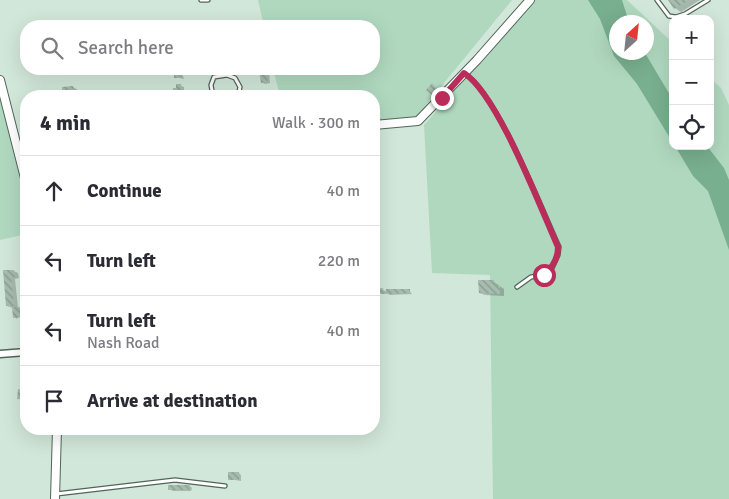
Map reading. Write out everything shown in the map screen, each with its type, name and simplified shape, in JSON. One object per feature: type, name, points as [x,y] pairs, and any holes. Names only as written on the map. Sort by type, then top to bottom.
[{"type":"street","points":[[380,124],[418,120],[473,64],[530,0]]},
{"type":"street","points":[[0,80],[20,153]]},
{"type":"street","points":[[0,354],[20,352]]},
{"type":"street","points":[[56,496],[57,435]]},
{"type":"lane","points":[[201,0],[208,0]]},
{"type":"lane","points":[[657,0],[669,16],[676,17],[708,0]]},
{"type":"lane","points":[[464,73],[472,78],[484,93],[504,128],[558,247],[558,255],[552,268],[544,275],[531,277],[517,287]]},
{"type":"lane","points":[[213,90],[212,80],[220,75]]},
{"type":"lane","points":[[226,75],[236,78],[239,90]]},
{"type":"lane","points":[[56,496],[175,480],[225,486]]},
{"type":"shaded area","points":[[258,0],[512,0],[417,116],[380,122],[380,90],[278,90],[275,75],[380,75],[380,20],[263,20]]},
{"type":"shaded area","points":[[534,0],[627,0],[643,15],[609,15],[609,60],[654,60],[654,25],[669,39],[669,150],[714,150],[714,82],[721,88],[729,105],[729,499],[493,499],[490,275],[432,273],[424,125]]},
{"type":"shaded area","points":[[588,0],[622,0],[627,15],[609,15],[609,43],[600,19]]},
{"type":"shaded area","points":[[617,60],[649,60],[669,93],[669,136],[637,84]]},
{"type":"shaded area","points":[[0,80],[20,175],[20,235],[0,240]]},
{"type":"shaded area","points":[[677,150],[710,150],[724,168],[729,180],[729,250],[708,191],[693,176]]},
{"type":"building","points":[[668,0],[689,0],[674,9]]},
{"type":"building","points":[[174,75],[180,75],[181,78],[174,78]]},
{"type":"building","points":[[260,75],[267,75],[268,82],[261,83]]},
{"type":"building","points":[[432,83],[438,90],[432,95],[426,90]]},
{"type":"building","points":[[176,84],[181,84],[182,90],[173,90],[173,88],[176,88]]},
{"type":"building","points":[[73,86],[73,90],[62,90],[62,87]]},
{"type":"building","points":[[3,270],[14,270],[15,277],[11,277],[14,306],[6,306]]},
{"type":"building","points":[[478,280],[494,280],[495,286],[500,286],[500,294],[479,293]]},
{"type":"building","points":[[380,288],[383,288],[384,294],[380,294]]},
{"type":"building","points":[[386,289],[410,289],[410,293],[386,294]]},
{"type":"building","points":[[12,307],[20,307],[20,317],[13,318]]},
{"type":"building","points":[[18,389],[20,389],[20,399],[17,399]]},
{"type":"building","points":[[228,472],[239,472],[239,480],[228,480]]},
{"type":"building","points":[[168,485],[190,485],[189,490],[168,490]]},
{"type":"route","points":[[442,98],[464,73],[472,78],[484,93],[504,128],[558,247],[558,255],[552,268],[544,275]]}]
